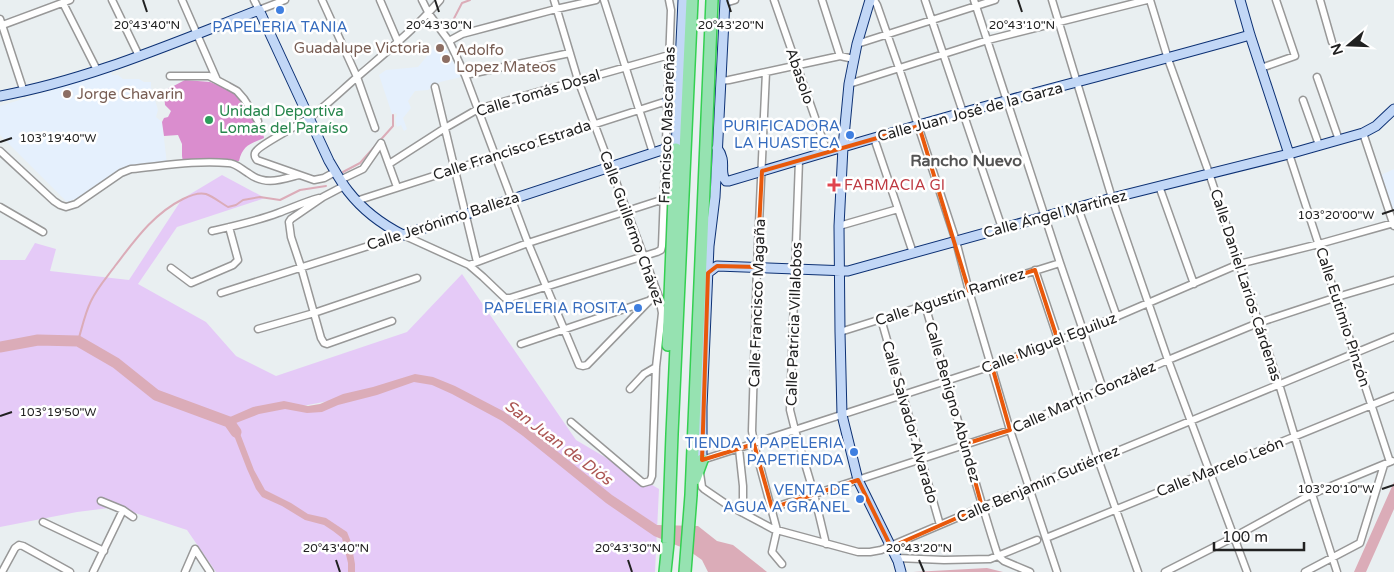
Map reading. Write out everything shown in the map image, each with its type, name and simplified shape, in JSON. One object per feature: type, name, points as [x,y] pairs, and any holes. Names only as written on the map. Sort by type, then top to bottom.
[{"type":"highway","points":[[665,572],[668,543],[692,0]]},
{"type":"highway","points":[[685,572],[696,388],[712,0]]},
{"type":"highway","points":[[671,149],[668,368],[672,434]]},
{"type":"highway","points":[[702,407],[696,388],[704,369]]},
{"type":"highway","points":[[690,500],[701,463]]},
{"type":"street","points":[[112,0],[139,56]]},
{"type":"street","points":[[182,0],[217,80]]},
{"type":"street","points":[[254,0],[335,172],[356,201],[385,224],[403,235],[469,266],[506,298],[643,256]]},
{"type":"street","points":[[0,96],[24,92],[139,56],[285,0]]},
{"type":"street","points":[[322,0],[357,77],[376,128]]},
{"type":"street","points":[[380,0],[398,42]]},
{"type":"street","points":[[422,0],[429,14],[450,41],[465,75],[528,243],[579,365],[587,365],[651,300]]},
{"type":"street","points":[[335,172],[319,180],[309,179],[257,160],[255,153],[267,143],[309,118],[398,42],[429,14],[440,0]]},
{"type":"street","name":"Calle Guillermo Chávez","points":[[554,0],[578,80],[659,297],[662,313],[656,367],[652,476],[650,480],[643,483],[570,422]]},
{"type":"street","points":[[450,41],[462,34],[596,0]]},
{"type":"street","points":[[604,0],[653,154]]},
{"type":"street","name":"Francisco Mascareñas","points":[[643,256],[661,250],[662,246],[664,199],[671,149],[667,101],[671,10],[669,0]]},
{"type":"street","points":[[671,149],[679,100],[683,0]]},
{"type":"street","points":[[701,463],[709,246],[715,197],[725,2],[735,0]]},
{"type":"street","name":"Abasolo","points":[[774,0],[827,152]]},
{"type":"street","points":[[822,0],[840,56]]},
{"type":"street","points":[[872,0],[899,68],[956,241],[1010,430],[1057,572]]},
{"type":"street","points":[[872,0],[858,44],[849,84],[843,147],[839,226],[842,415],[858,480],[897,559],[901,572]]},
{"type":"street","points":[[925,0],[1002,228]]},
{"type":"street","points":[[858,44],[932,20],[975,3],[995,0]]},
{"type":"street","points":[[1052,0],[1112,198],[1168,360],[1192,420],[1247,572]]},
{"type":"street","points":[[849,84],[988,40],[1149,0]]},
{"type":"street","name":"Calle Daniel Larios Cárdenas","points":[[1149,0],[1279,384],[1337,572]]},
{"type":"street","name":"Calle Eutimio Pinzón","points":[[1240,0],[1355,352],[1389,463]]},
{"type":"street","points":[[1261,68],[1294,56],[1276,0]]},
{"type":"street","points":[[1320,0],[1332,42]]},
{"type":"street","points":[[24,92],[1,23],[67,1],[97,70]]},
{"type":"street","points":[[975,3],[1103,389]]},
{"type":"street","name":"Calle Juan José de la Garza","points":[[717,148],[723,158],[723,176],[726,181],[1007,100],[1250,35]]},
{"type":"street","points":[[465,75],[570,53]]},
{"type":"street","name":"Calle Tomás Dosal","points":[[389,164],[478,109],[669,56]]},
{"type":"street","points":[[720,81],[840,56],[854,60]]},
{"type":"street","name":"Calle Francisco Magaña","points":[[766,72],[752,430],[777,530]]},
{"type":"street","points":[[170,76],[209,76],[217,80],[238,91],[258,121]]},
{"type":"street","points":[[1317,78],[1339,140]]},
{"type":"street","points":[[435,87],[477,262]]},
{"type":"street","points":[[667,101],[679,100]]},
{"type":"street","points":[[1303,100],[1320,145]]},
{"type":"street","name":"Calle Francisco Estrada","points":[[356,201],[667,101]]},
{"type":"street","name":"Calle Ángel Martínez","points":[[708,273],[717,266],[848,271],[1112,198],[1289,154],[1363,133],[1376,126],[1394,109]]},
{"type":"street","points":[[1363,133],[1394,225]]},
{"type":"street","points":[[874,138],[912,253]]},
{"type":"street","points":[[392,321],[327,344],[324,343],[320,338],[288,222],[363,169],[381,144],[397,187]]},
{"type":"street","name":"Calle Jerónimo Balleza","points":[[222,293],[671,149]]},
{"type":"street","points":[[0,151],[54,201],[66,207],[81,202],[131,169],[202,162],[230,163],[251,176],[271,182],[299,175]]},
{"type":"street","name":"Calle Patricia Villalobos","points":[[799,160],[790,410],[826,544]]},
{"type":"street","points":[[275,167],[277,181]]},
{"type":"street","points":[[1159,186],[1194,284]]},
{"type":"street","points":[[212,231],[277,213],[323,197]]},
{"type":"street","points":[[469,266],[528,243],[664,199]]},
{"type":"street","points":[[0,207],[43,232]]},
{"type":"street","points":[[1078,208],[1117,317]]},
{"type":"street","points":[[839,226],[898,209]]},
{"type":"street","name":"Calle Miguel Eguiluz","points":[[701,463],[739,448],[992,366],[1117,317],[1239,264],[1394,225]]},
{"type":"street","points":[[171,268],[191,283],[233,265],[238,260],[229,227]]},
{"type":"street","name":"Calle Agustín Ramírez","points":[[840,332],[1060,263]]},
{"type":"street","points":[[1035,270],[1138,572]]},
{"type":"street","points":[[258,329],[314,313],[417,278]]},
{"type":"street","name":"Calle Martín González","points":[[772,508],[1010,430],[1168,360],[1258,323],[1394,280]]},
{"type":"street","points":[[521,344],[659,297]]},
{"type":"street","name":"Calle Benigno Abùndez","points":[[925,305],[982,507],[998,556]]},
{"type":"street","name":"Calle Salvador Alvarado","points":[[881,319],[940,525]]},
{"type":"street","name":"Calle Benjamín Gutiérrez","points":[[701,463],[702,487],[704,489],[726,504],[777,530],[858,552],[881,550],[1394,337]]},
{"type":"street","points":[[630,389],[644,374],[656,367]]},
{"type":"street","name":"Calle Marcelo León","points":[[1046,538],[1394,396]]},
{"type":"street","points":[[739,448],[743,486],[743,513]]},
{"type":"street","points":[[1165,572],[1312,494],[1389,463]]},
{"type":"street","points":[[1304,572],[1360,543],[1389,463]]},
{"type":"street","points":[[101,501],[133,516]]},
{"type":"street","points":[[93,572],[123,510]]},
{"type":"street","points":[[43,522],[104,551]]},
{"type":"street","points":[[777,530],[772,552],[782,564]]},
{"type":"street","points":[[897,559],[990,559],[1038,540]]},
{"type":"street","points":[[2,572],[19,545],[70,572]]},
{"type":"street","points":[[184,572],[195,549],[210,572]]},
{"type":"street","points":[[998,556],[1004,562],[1030,572]]},
{"type":"highlighted area","points":[[919,126],[969,291],[1035,270],[1058,341],[992,366],[1010,430],[965,444],[982,507],[891,547],[858,480],[772,508],[754,444],[702,460],[708,273],[717,266],[757,267],[762,171]]},
{"type":"shaded area","points":[[441,39],[461,77],[440,82],[428,90],[415,91],[408,101],[411,108],[403,118],[407,129],[404,131],[401,125],[397,127],[395,119],[397,115],[396,113],[392,114],[379,75],[386,70],[418,67]]},
{"type":"shaded area","points":[[111,72],[112,75],[118,75],[123,79],[139,79],[144,82],[151,82],[158,110],[156,117],[162,122],[167,164],[128,167],[80,197],[67,202],[0,135],[0,106]]},
{"type":"shaded area","name":"Unidad Deportiva Lomas del Paraíso","points":[[185,80],[210,82],[239,94],[257,123],[262,127],[264,138],[245,148],[239,161],[222,161],[215,158],[183,162],[182,144],[178,135],[164,136],[162,122],[171,111],[165,105],[164,91]]},
{"type":"shaded area","points":[[1394,169],[1394,213],[1381,175]]},
{"type":"shaded area","points":[[222,175],[265,198],[177,227],[138,284],[206,322],[236,356],[276,376],[407,332],[462,274],[576,440],[659,489],[655,572],[216,572],[187,530],[117,507],[77,512],[0,527],[0,260],[25,260],[35,243],[56,249],[50,271],[129,280],[182,199]],"holes":[[[376,392],[303,410],[292,408]]]},
{"type":"shaded area","points":[[415,374],[433,377],[455,386],[503,411],[528,428],[612,495],[657,525],[698,526],[717,541],[733,545],[767,572],[708,572],[702,560],[688,550],[654,536],[606,503],[502,421],[432,385],[414,382],[377,395],[338,405],[322,412],[307,413],[285,409],[259,414],[236,423],[254,470],[265,490],[308,514],[326,518],[347,532],[355,564],[355,572],[348,572],[348,563],[342,538],[324,525],[305,520],[262,497],[256,489],[235,438],[226,425],[230,417],[253,407],[284,401],[308,406],[320,404],[343,394]]},
{"type":"shaded area","points":[[1394,482],[1394,509],[1366,572],[1354,572]]},
{"type":"shaded area","points":[[987,568],[1003,572],[913,572]]},
{"type":"waterway","points":[[448,30],[462,3],[470,0]]},
{"type":"waterway","points":[[343,172],[360,163],[393,126],[393,115]]},
{"type":"waterway","points":[[78,341],[85,316],[99,287],[145,228],[172,205],[197,194],[206,194],[228,207],[236,205],[243,200],[260,197],[280,200],[300,190],[326,186]]},
{"type":"waterway","points":[[0,347],[38,340],[78,341],[116,363],[156,395],[229,422],[236,432]]},
{"type":"place","name":"PAPELERIA TANIA","points":[[280,10]]},
{"type":"place","name":"Guadalupe Victoria","points":[[440,48]]},
{"type":"place","name":"Adolfo Lopez Mateos","points":[[446,59]]},
{"type":"place","name":"Jorge Chavarin","points":[[67,94]]},
{"type":"place","name":"Unidad Deportiva Lomas del Paraíso","points":[[209,120]]},
{"type":"place","name":"PURIFICADORA LA HUASTECA","points":[[850,135]]},
{"type":"place","name":"FARMACIA GI","points":[[834,185]]},
{"type":"place","name":"PAPELERIA ROSITA","points":[[638,308]]},
{"type":"place","name":"TIENDA Y PAPELERIA PAPETIENDA","points":[[854,452]]},
{"type":"place","name":"VENTA DE AGUA A GRANEL","points":[[860,499]]},
{"type":"district","name":"Rancho Nuevo","points":[[966,160]]},
{"type":"water label","name":"San Juan de Diós","points":[[559,442]]}]
